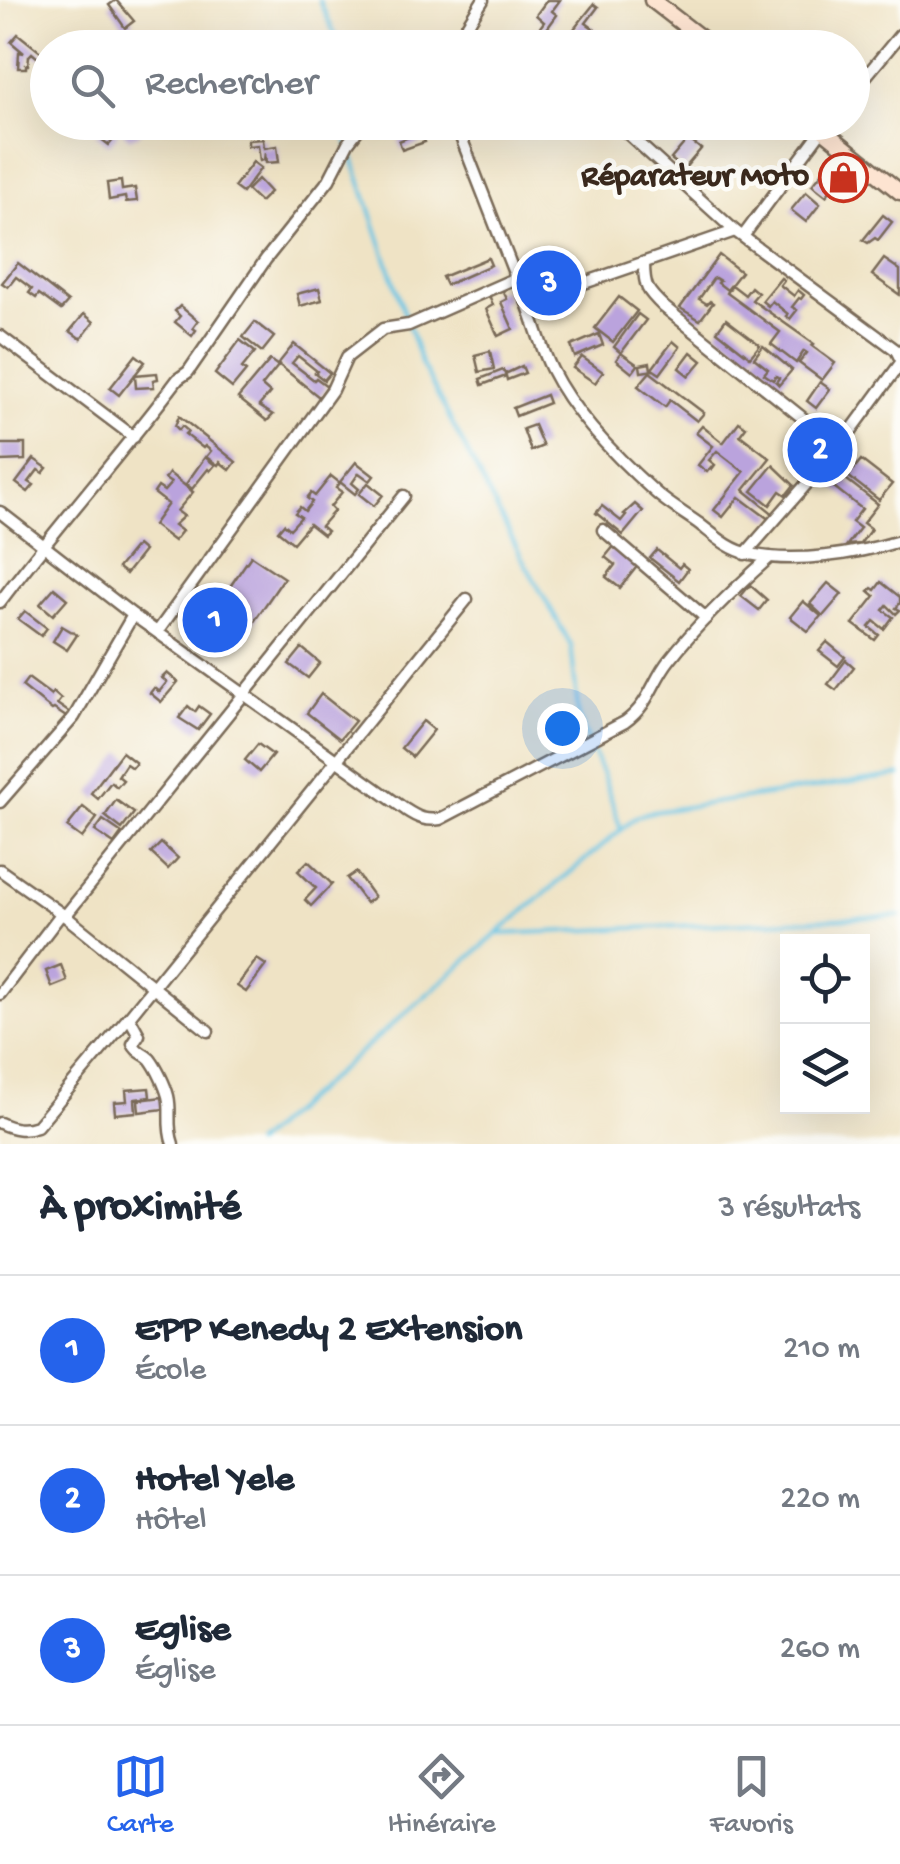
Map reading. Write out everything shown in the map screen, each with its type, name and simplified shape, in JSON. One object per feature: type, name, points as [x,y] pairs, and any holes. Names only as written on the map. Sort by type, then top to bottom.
[{"type":"street","points":[[464,30],[483,0]]},
{"type":"street","points":[[652,0],[691,30]]},
{"type":"street","points":[[870,71],[900,35]]},
{"type":"street","points":[[0,602],[178,379],[188,372],[266,259],[329,180],[350,140]]},
{"type":"street","points":[[462,140],[552,370],[585,418],[657,494],[728,546],[746,554],[842,555],[900,541]]},
{"type":"street","points":[[636,140],[739,233],[896,350],[900,361],[840,447],[746,554]]},
{"type":"street","points":[[528,302],[739,233],[810,140]]},
{"type":"street","points":[[839,140],[900,192]]},
{"type":"street","points":[[644,263],[644,281],[656,300],[840,447]]},
{"type":"street","points":[[158,631],[332,390],[347,357],[383,329],[409,325],[516,278]]},
{"type":"street","points":[[0,336],[134,436]]},
{"type":"street","points":[[0,994],[404,496]]},
{"type":"street","points":[[0,512],[132,615],[419,818],[428,820],[440,819],[639,712],[668,660],[770,557]]},
{"type":"street","points":[[603,530],[706,618]]},
{"type":"street","points":[[0,1123],[16,1129],[36,1126],[467,599]]},
{"type":"street","points":[[0,802],[74,718],[132,615]]},
{"type":"street","points":[[0,870],[208,1031]]},
{"type":"street","points":[[129,1017],[139,1036],[134,1049],[151,1061],[167,1094],[173,1144]]},
{"type":"building","points":[[116,0],[134,21],[125,28],[109,5]]},
{"type":"building","points":[[547,0],[560,0],[552,11],[557,15],[546,30],[538,30],[544,22],[536,15]]},
{"type":"building","points":[[594,4],[598,7],[586,23],[596,30],[574,29]]},
{"type":"building","points":[[18,34],[30,44],[26,68],[18,68],[19,52],[24,53],[11,42]]},
{"type":"building","points":[[248,140],[263,140],[264,148],[277,146],[279,162],[266,163],[265,153],[260,161],[258,145],[248,146]]},
{"type":"building","points":[[424,140],[425,142],[402,150],[399,141]]},
{"type":"building","points":[[687,140],[701,149],[684,169],[671,159]]},
{"type":"building","points":[[253,162],[261,168],[242,193],[234,187]]},
{"type":"building","points":[[822,173],[836,184],[826,196],[812,185]]},
{"type":"building","points":[[258,179],[270,192],[260,202],[247,190]]},
{"type":"building","points":[[121,181],[122,190],[135,188],[137,201],[126,202],[125,197],[109,200],[107,183]]},
{"type":"building","points":[[806,192],[820,204],[806,222],[791,210]]},
{"type":"building","points":[[883,215],[892,222],[878,240],[863,240]]},
{"type":"building","points":[[546,254],[559,281],[542,288],[530,261]]},
{"type":"building","points":[[719,255],[741,272],[727,290],[713,279],[699,299],[713,303],[700,320],[680,308]]},
{"type":"building","points":[[488,258],[491,265],[446,285],[442,277]]},
{"type":"building","points":[[884,259],[900,270],[900,295],[872,275]]},
{"type":"building","points":[[18,263],[68,302],[61,310],[39,294],[36,298],[29,293],[32,289],[16,277],[8,287],[2,283]]},
{"type":"building","points":[[781,278],[784,280],[780,285],[794,296],[798,290],[804,295],[792,307],[797,310],[790,319],[772,301],[768,306],[762,301]]},
{"type":"building","points":[[732,285],[745,295],[751,287],[758,293],[752,300],[835,363],[822,380],[799,363],[807,353],[804,351],[796,363],[771,344],[780,332],[727,293]]},
{"type":"building","points":[[319,288],[322,300],[300,306],[297,294]]},
{"type":"building","points":[[502,289],[507,299],[501,302],[513,329],[498,336],[486,309],[493,305],[489,295]]},
{"type":"building","points":[[619,297],[637,311],[613,342],[595,328]]},
{"type":"building","points":[[180,306],[198,321],[192,336],[175,322],[180,316],[175,311]]},
{"type":"building","points":[[84,314],[94,322],[81,339],[70,331]]},
{"type":"building","points":[[638,314],[646,320],[621,353],[614,347]]},
{"type":"building","points":[[726,319],[760,345],[750,357],[717,331]]},
{"type":"building","points":[[255,322],[274,337],[262,352],[243,337]]},
{"type":"building","points":[[599,334],[603,345],[575,357],[571,346]]},
{"type":"building","points":[[240,340],[255,352],[232,388],[215,374]]},
{"type":"building","points":[[673,341],[680,347],[660,374],[654,370],[641,372],[640,365],[650,363],[651,370]]},
{"type":"building","points":[[294,344],[330,373],[324,380],[298,356],[292,363],[327,386],[319,397],[278,364]]},
{"type":"building","points":[[763,346],[792,370],[779,385],[779,378],[773,380],[764,374],[768,369],[754,358]]},
{"type":"building","points":[[490,351],[494,369],[479,372],[475,355]]},
{"type":"building","points":[[691,352],[702,361],[689,376],[679,368]]},
{"type":"building","points":[[621,353],[638,365],[632,373],[616,360]]},
{"type":"building","points":[[136,355],[145,362],[119,395],[110,388]]},
{"type":"building","points":[[582,357],[603,372],[595,383],[573,368]]},
{"type":"building","points":[[270,360],[278,366],[262,386],[270,393],[259,406],[273,415],[267,421],[238,398]]},
{"type":"building","points":[[522,366],[525,373],[482,385],[480,379]]},
{"type":"building","points":[[650,372],[704,413],[697,421],[670,400],[665,407],[638,386]]},
{"type":"building","points":[[157,373],[154,387],[136,388],[135,375]]},
{"type":"building","points":[[820,382],[830,389],[816,408],[807,401]]},
{"type":"building","points":[[546,395],[549,403],[516,416],[513,408]]},
{"type":"building","points":[[179,416],[236,462],[230,470],[206,457],[211,451],[185,434],[188,431],[182,426],[179,430],[175,426]]},
{"type":"building","points":[[739,422],[746,427],[740,435],[770,458],[744,490],[775,515],[770,520],[739,497],[723,517],[714,510],[744,472],[717,451],[709,460],[715,465],[712,469],[707,472],[698,465],[713,446],[696,433],[702,426],[723,443]]},
{"type":"building","points":[[534,425],[543,446],[531,451],[523,429]]},
{"type":"building","points":[[809,432],[828,449],[812,466],[793,449]]},
{"type":"building","points":[[0,444],[25,444],[25,460],[1,461]]},
{"type":"building","points":[[205,457],[215,465],[192,489],[186,484]]},
{"type":"building","points":[[34,459],[47,468],[43,473],[38,470],[29,482],[34,485],[28,492],[16,483]]},
{"type":"building","points":[[861,460],[892,484],[879,500],[848,476]]},
{"type":"building","points":[[356,462],[374,476],[370,481],[359,473],[352,483],[359,489],[355,494],[340,482]]},
{"type":"building","points":[[773,465],[794,485],[786,495],[780,491],[770,505],[752,491]]},
{"type":"building","points":[[169,473],[193,492],[177,511],[184,516],[174,525],[182,531],[174,541],[153,525],[168,504],[154,493],[158,487],[164,491],[171,483],[165,479]]},
{"type":"building","points":[[331,476],[340,483],[336,488],[342,492],[330,507],[334,511],[321,526],[327,531],[323,535],[309,524],[293,543],[278,531],[284,524],[290,529],[301,517],[295,513],[300,507],[305,511],[312,502],[307,498],[311,493],[315,496]]},
{"type":"building","points":[[842,476],[878,504],[863,523],[871,529],[860,544],[847,545],[860,528],[852,522],[862,509],[834,487]]},
{"type":"building","points":[[368,483],[383,495],[374,506],[359,494]]},
{"type":"building","points":[[635,504],[643,511],[623,535],[596,513],[602,506],[621,521]]},
{"type":"building","points":[[137,545],[144,551],[126,574],[118,568]]},
{"type":"building","points":[[615,545],[639,564],[620,588],[606,577],[615,565],[605,557]]},
{"type":"building","points":[[657,550],[679,568],[682,564],[688,569],[679,581],[650,558]]},
{"type":"building","points":[[251,556],[284,578],[253,623],[220,601]]},
{"type":"building","points":[[881,582],[900,597],[896,608],[900,610],[896,614],[887,605],[883,610],[893,617],[884,629],[874,621],[869,627],[879,635],[875,640],[853,624],[875,596],[869,591]]},
{"type":"building","points":[[828,583],[842,594],[823,616],[810,604]]},
{"type":"building","points":[[750,585],[767,600],[759,610],[741,596]]},
{"type":"building","points":[[54,588],[67,599],[53,615],[40,604]]},
{"type":"building","points":[[803,601],[821,616],[808,631],[790,617]]},
{"type":"building","points":[[25,611],[47,628],[41,636],[18,619]]},
{"type":"building","points":[[62,626],[77,635],[67,650],[53,641]]},
{"type":"building","points":[[827,642],[845,657],[838,666],[819,651]]},
{"type":"building","points":[[302,648],[320,663],[308,678],[289,664]]},
{"type":"building","points":[[846,660],[854,667],[836,690],[828,684]]},
{"type":"building","points":[[167,673],[178,682],[161,702],[150,693],[154,688],[159,692],[167,682],[162,678]]},
{"type":"building","points":[[28,678],[51,695],[53,692],[61,699],[57,704],[70,713],[66,717],[52,710],[22,686]]},
{"type":"building","points":[[321,694],[355,721],[340,739],[307,713]]},
{"type":"building","points":[[188,706],[195,712],[199,706],[210,714],[198,730],[179,718]]},
{"type":"building","points":[[423,721],[434,730],[412,757],[401,748]]},
{"type":"building","points":[[258,744],[273,755],[259,772],[245,760]]},
{"type":"building","points":[[122,752],[136,763],[132,768],[126,764],[118,776],[123,780],[117,787],[111,782],[98,799],[91,793]]},
{"type":"building","points":[[116,800],[134,813],[122,829],[105,816]]},
{"type":"building","points":[[83,807],[97,818],[82,838],[67,827]]},
{"type":"building","points":[[103,820],[122,833],[114,844],[95,831]]},
{"type":"building","points":[[161,843],[178,858],[168,869],[151,853]]},
{"type":"building","points":[[308,861],[332,884],[311,906],[305,900],[316,888],[298,871]]},
{"type":"building","points":[[356,872],[374,897],[366,903],[347,878]]},
{"type":"building","points":[[257,959],[266,965],[246,992],[237,986]]},
{"type":"building","points":[[61,965],[67,981],[52,987],[46,971]]},
{"type":"building","points":[[149,1088],[150,1097],[135,1099],[136,1112],[115,1114],[114,1102],[127,1101],[126,1090]]},
{"type":"building","points":[[163,1097],[164,1109],[139,1112],[138,1100]]},
{"type":"waterway","points":[[319,0],[333,30]]},
{"type":"waterway","points":[[347,140],[421,363],[571,645],[579,719],[621,829]]},
{"type":"waterway","points":[[254,1144],[636,817],[900,775]]},
{"type":"waterway","points":[[500,934],[900,916]]},
{"type":"place","name":"Réparateur Moto","points":[[844,178]]},
{"type":"place","name":"Eglise","points":[[549,283]]},
{"type":"place","name":"Hotel Yele","points":[[820,450]]},
{"type":"place","name":"EPP Kenedy 2 Extension","points":[[215,620]]}]
